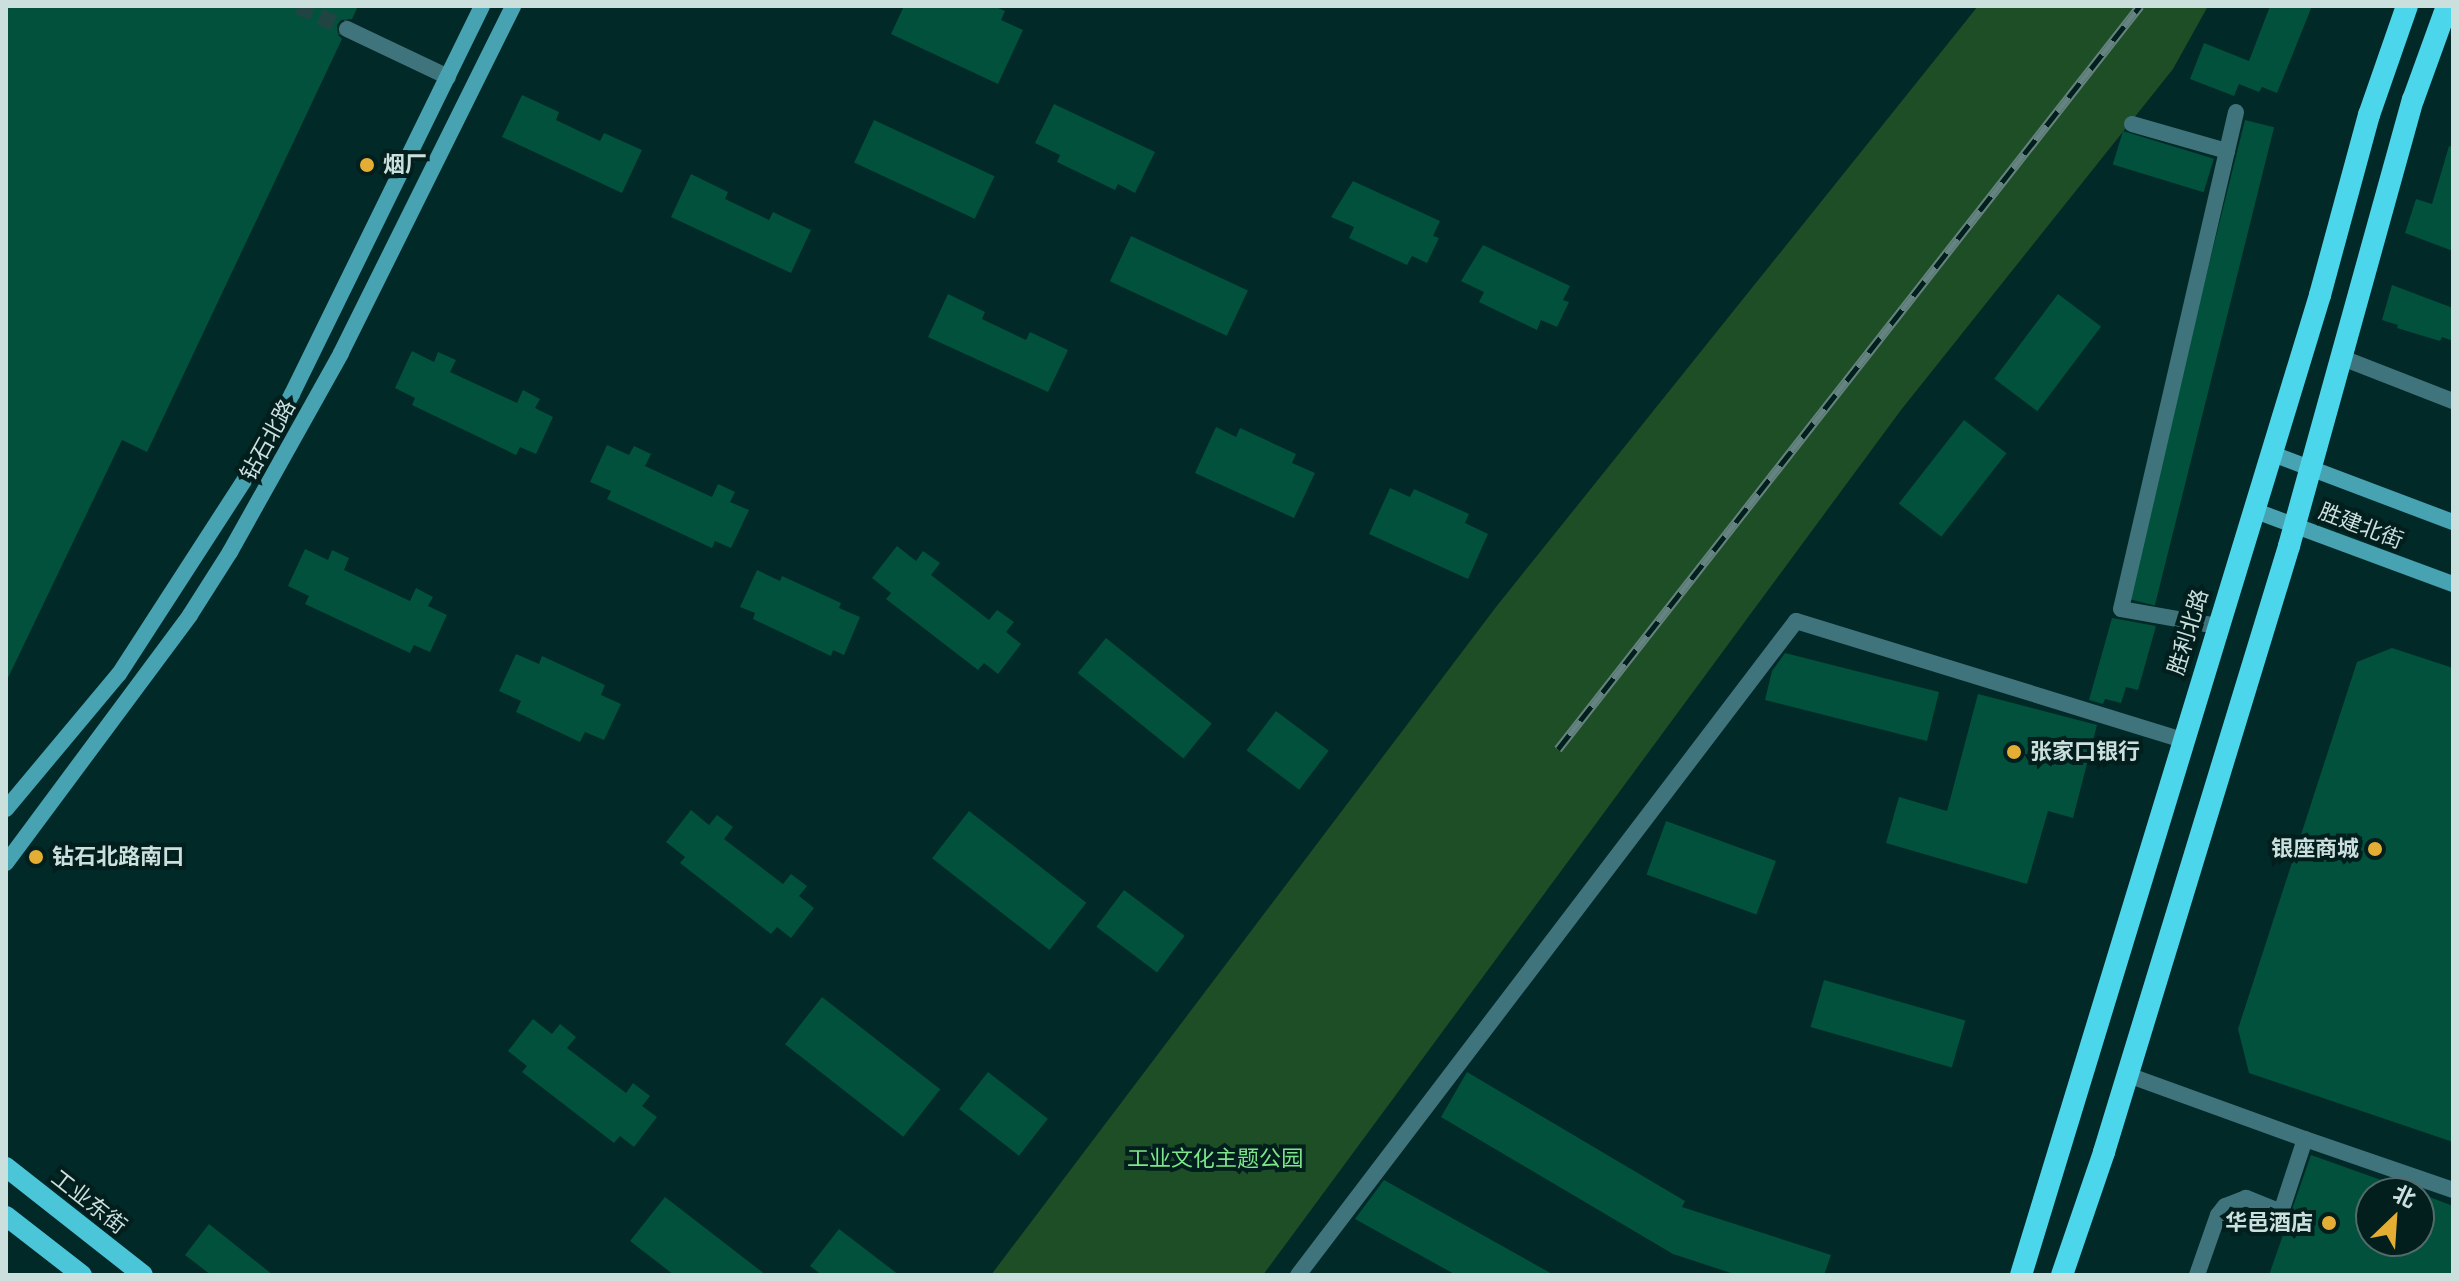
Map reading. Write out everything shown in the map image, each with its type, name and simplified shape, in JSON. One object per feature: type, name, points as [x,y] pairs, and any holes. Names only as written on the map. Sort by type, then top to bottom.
[{"type":"highway","name":"胜利北路","points":[[2021,1275],[2320,295],[2369,115],[2407,6]]},
{"type":"highway","points":[[2062,1275],[2128,1075],[2295,524],[2413,100],[2447,6]]},
{"type":"main road","name":"钻石北路","points":[[6,809],[119,674],[247,476],[292,394],[482,6]]},
{"type":"main road","name":"钻石北路","points":[[6,863],[182,626],[230,552],[341,353],[513,6]]},
{"type":"main road","name":"胜建北街","points":[[2270,453],[2453,522]]},
{"type":"main road","name":"胜建北街","points":[[2253,510],[2453,584]]},
{"type":"main road","name":"工业东街","points":[[6,1167],[143,1275]]},
{"type":"main road","points":[[6,1216],[73,1272]]},
{"type":"street","points":[[347,29],[448,77]]},
{"type":"street","points":[[2217,626],[2121,609],[2236,112]]},
{"type":"street","points":[[2132,124],[2227,151]]},
{"type":"street","points":[[2340,357],[2453,401]]},
{"type":"street","points":[[1298,1275],[1796,621],[2182,740]]},
{"type":"street","points":[[2128,1075],[2453,1190]]},
{"type":"street","points":[[2197,1275],[2218,1215],[2225,1206],[2246,1198],[2281,1212],[2305,1139]]},
{"type":"green space","name":"工业文化主题公园","points":[[1978,6],[2208,6],[2173,69],[1901,410],[1263,1275],[991,1275],[1496,607]]},
{"type":"building","points":[[6,6],[358,6],[352,19],[341,20],[337,25],[338,35],[342,39],[147,452],[122,440],[6,682]]},
{"type":"building","points":[[904,6],[994,6],[1005,11],[1001,20],[1023,30],[998,84],[891,34]]},
{"type":"building","points":[[2270,6],[2312,6],[2277,93],[2262,87],[2259,92],[2239,84],[2234,96],[2190,79],[2204,43],[2249,61]]},
{"type":"building","points":[[522,95],[559,112],[556,120],[600,141],[604,133],[642,150],[622,193],[502,137]]},
{"type":"building","points":[[1054,104],[1155,152],[1135,193],[1118,184],[1115,190],[1057,162],[1060,155],[1035,143]]},
{"type":"building","points":[[874,120],[995,176],[975,219],[854,163]]},
{"type":"building","points":[[2245,120],[2274,127],[2155,606],[2126,598]]},
{"type":"building","points":[[2123,131],[2214,159],[2204,192],[2113,164]]},
{"type":"building","points":[[2449,146],[2453,147],[2453,251],[2405,233],[2416,199],[2432,204]]},
{"type":"building","points":[[691,174],[728,192],[725,199],[769,220],[773,212],[811,230],[791,273],[671,217]]},
{"type":"building","points":[[1353,181],[1440,221],[1433,236],[1439,238],[1427,263],[1412,256],[1407,265],[1349,238],[1354,227],[1331,217]]},
{"type":"building","points":[[1131,236],[1248,291],[1227,336],[1110,281]]},
{"type":"building","points":[[1483,245],[1570,286],[1563,300],[1569,302],[1557,327],[1541,320],[1537,330],[1479,302],[1484,292],[1461,281]]},
{"type":"building","points":[[2392,285],[2453,308],[2453,341],[2442,337],[2440,341],[2397,328],[2398,325],[2382,320]]},
{"type":"building","points":[[948,294],[985,312],[982,319],[1026,340],[1030,332],[1068,350],[1048,392],[928,337]]},
{"type":"building","points":[[2058,294],[2101,326],[2037,411],[1994,379]]},
{"type":"building","points":[[412,351],[434,362],[438,352],[456,360],[450,372],[517,403],[523,390],[540,399],[535,408],[553,417],[536,454],[520,447],[516,455],[412,405],[415,398],[395,388]]},
{"type":"building","points":[[1964,420],[2007,453],[1941,537],[1899,504]]},
{"type":"building","points":[[1216,427],[1236,437],[1240,428],[1296,454],[1292,463],[1315,473],[1294,518],[1195,473]]},
{"type":"building","points":[[607,445],[629,455],[634,446],[651,454],[645,466],[712,497],[718,484],[735,492],[730,502],[749,510],[731,548],[715,541],[712,548],[607,499],[611,491],[590,482]]},
{"type":"building","points":[[1390,488],[1410,497],[1414,489],[1469,514],[1465,523],[1488,534],[1468,579],[1369,534]]},
{"type":"building","points":[[897,546],[916,561],[923,551],[940,563],[931,575],[989,620],[997,610],[1014,622],[1006,632],[1021,644],[998,674],[984,663],[978,670],[886,599],[891,593],[872,578]]},
{"type":"building","points":[[305,549],[328,560],[332,550],[349,558],[344,570],[410,601],[416,588],[433,597],[428,606],[447,615],[430,652],[414,645],[410,653],[305,604],[309,596],[288,586]]},
{"type":"building","points":[[757,570],[780,581],[782,576],[841,603],[839,608],[860,617],[844,655],[833,650],[831,656],[753,619],[755,613],[740,607]]},
{"type":"building","points":[[2112,618],[2156,626],[2138,690],[2126,687],[2121,703],[2105,699],[2103,704],[2089,700]]},
{"type":"building","points":[[1106,638],[1212,724],[1183,759],[1078,673]]},
{"type":"building","name":"银座商城","points":[[2392,648],[2453,668],[2453,1142],[2249,1073],[2238,1029],[2357,662]]},
{"type":"building","points":[[1785,653],[1939,692],[1927,741],[1765,700],[1772,671]]},
{"type":"building","points":[[516,654],[539,664],[542,656],[605,685],[601,695],[621,704],[604,740],[585,732],[580,742],[516,712],[521,701],[499,691]]},
{"type":"building","points":[[1978,694],[2097,725],[2073,818],[2048,811],[2027,884],[1886,843],[1899,797],[1947,811]]},
{"type":"building","points":[[1276,711],[1329,751],[1299,790],[1247,750]]},
{"type":"building","points":[[691,810],[709,825],[717,815],[733,827],[724,839],[783,884],[791,874],[807,886],[799,896],[814,908],[791,938],[777,927],[771,934],[680,863],[685,857],[666,842]]},
{"type":"building","points":[[969,811],[1086,903],[1049,950],[932,858]]},
{"type":"building","points":[[1666,821],[1776,861],[1756,915],[1647,875]]},
{"type":"building","points":[[1124,890],[1185,936],[1157,972],[1096,927]]},
{"type":"building","points":[[1824,980],[1965,1021],[1952,1068],[1810,1027]]},
{"type":"building","points":[[822,997],[940,1089],[903,1137],[785,1044]]},
{"type":"building","points":[[533,1019],[552,1034],[560,1024],[576,1037],[567,1048],[626,1093],[633,1083],[650,1096],[642,1106],[657,1117],[634,1147],[620,1136],[614,1143],[522,1072],[527,1066],[508,1051]]},
{"type":"building","points":[[988,1072],[1048,1119],[1019,1156],[959,1109]]},
{"type":"building","points":[[1467,1072],[1685,1201],[1682,1207],[1831,1255],[1824,1275],[1737,1275],[1673,1254],[1441,1117]]},
{"type":"building","name":"华邑酒店","points":[[2311,1155],[2373,1177],[2355,1177],[2355,1257],[2435,1257],[2435,1199],[2453,1206],[2453,1275],[2269,1275]]},
{"type":"building","points":[[1384,1180],[1554,1275],[1456,1275],[1355,1219]]},
{"type":"building","points":[[665,1197],[766,1275],[674,1275],[630,1241]]},
{"type":"building","points":[[209,1224],[273,1275],[211,1275],[185,1255]]},
{"type":"building","points":[[839,1229],[899,1275],[822,1275],[810,1266]]},
{"type":"tunnel","points":[[298,6],[347,29]]},
{"type":"railway","points":[[1558,749],[2140,6]]},
{"type":"place","name":"烟厂","points":[[367,165]]},
{"type":"place","name":"张家口银行","points":[[2014,752]]},
{"type":"place","name":"银座商城","points":[[2375,849]]},
{"type":"place","name":"钻石北路南口","points":[[36,857]]},
{"type":"place","name":"华邑酒店","points":[[2329,1223]]}]
